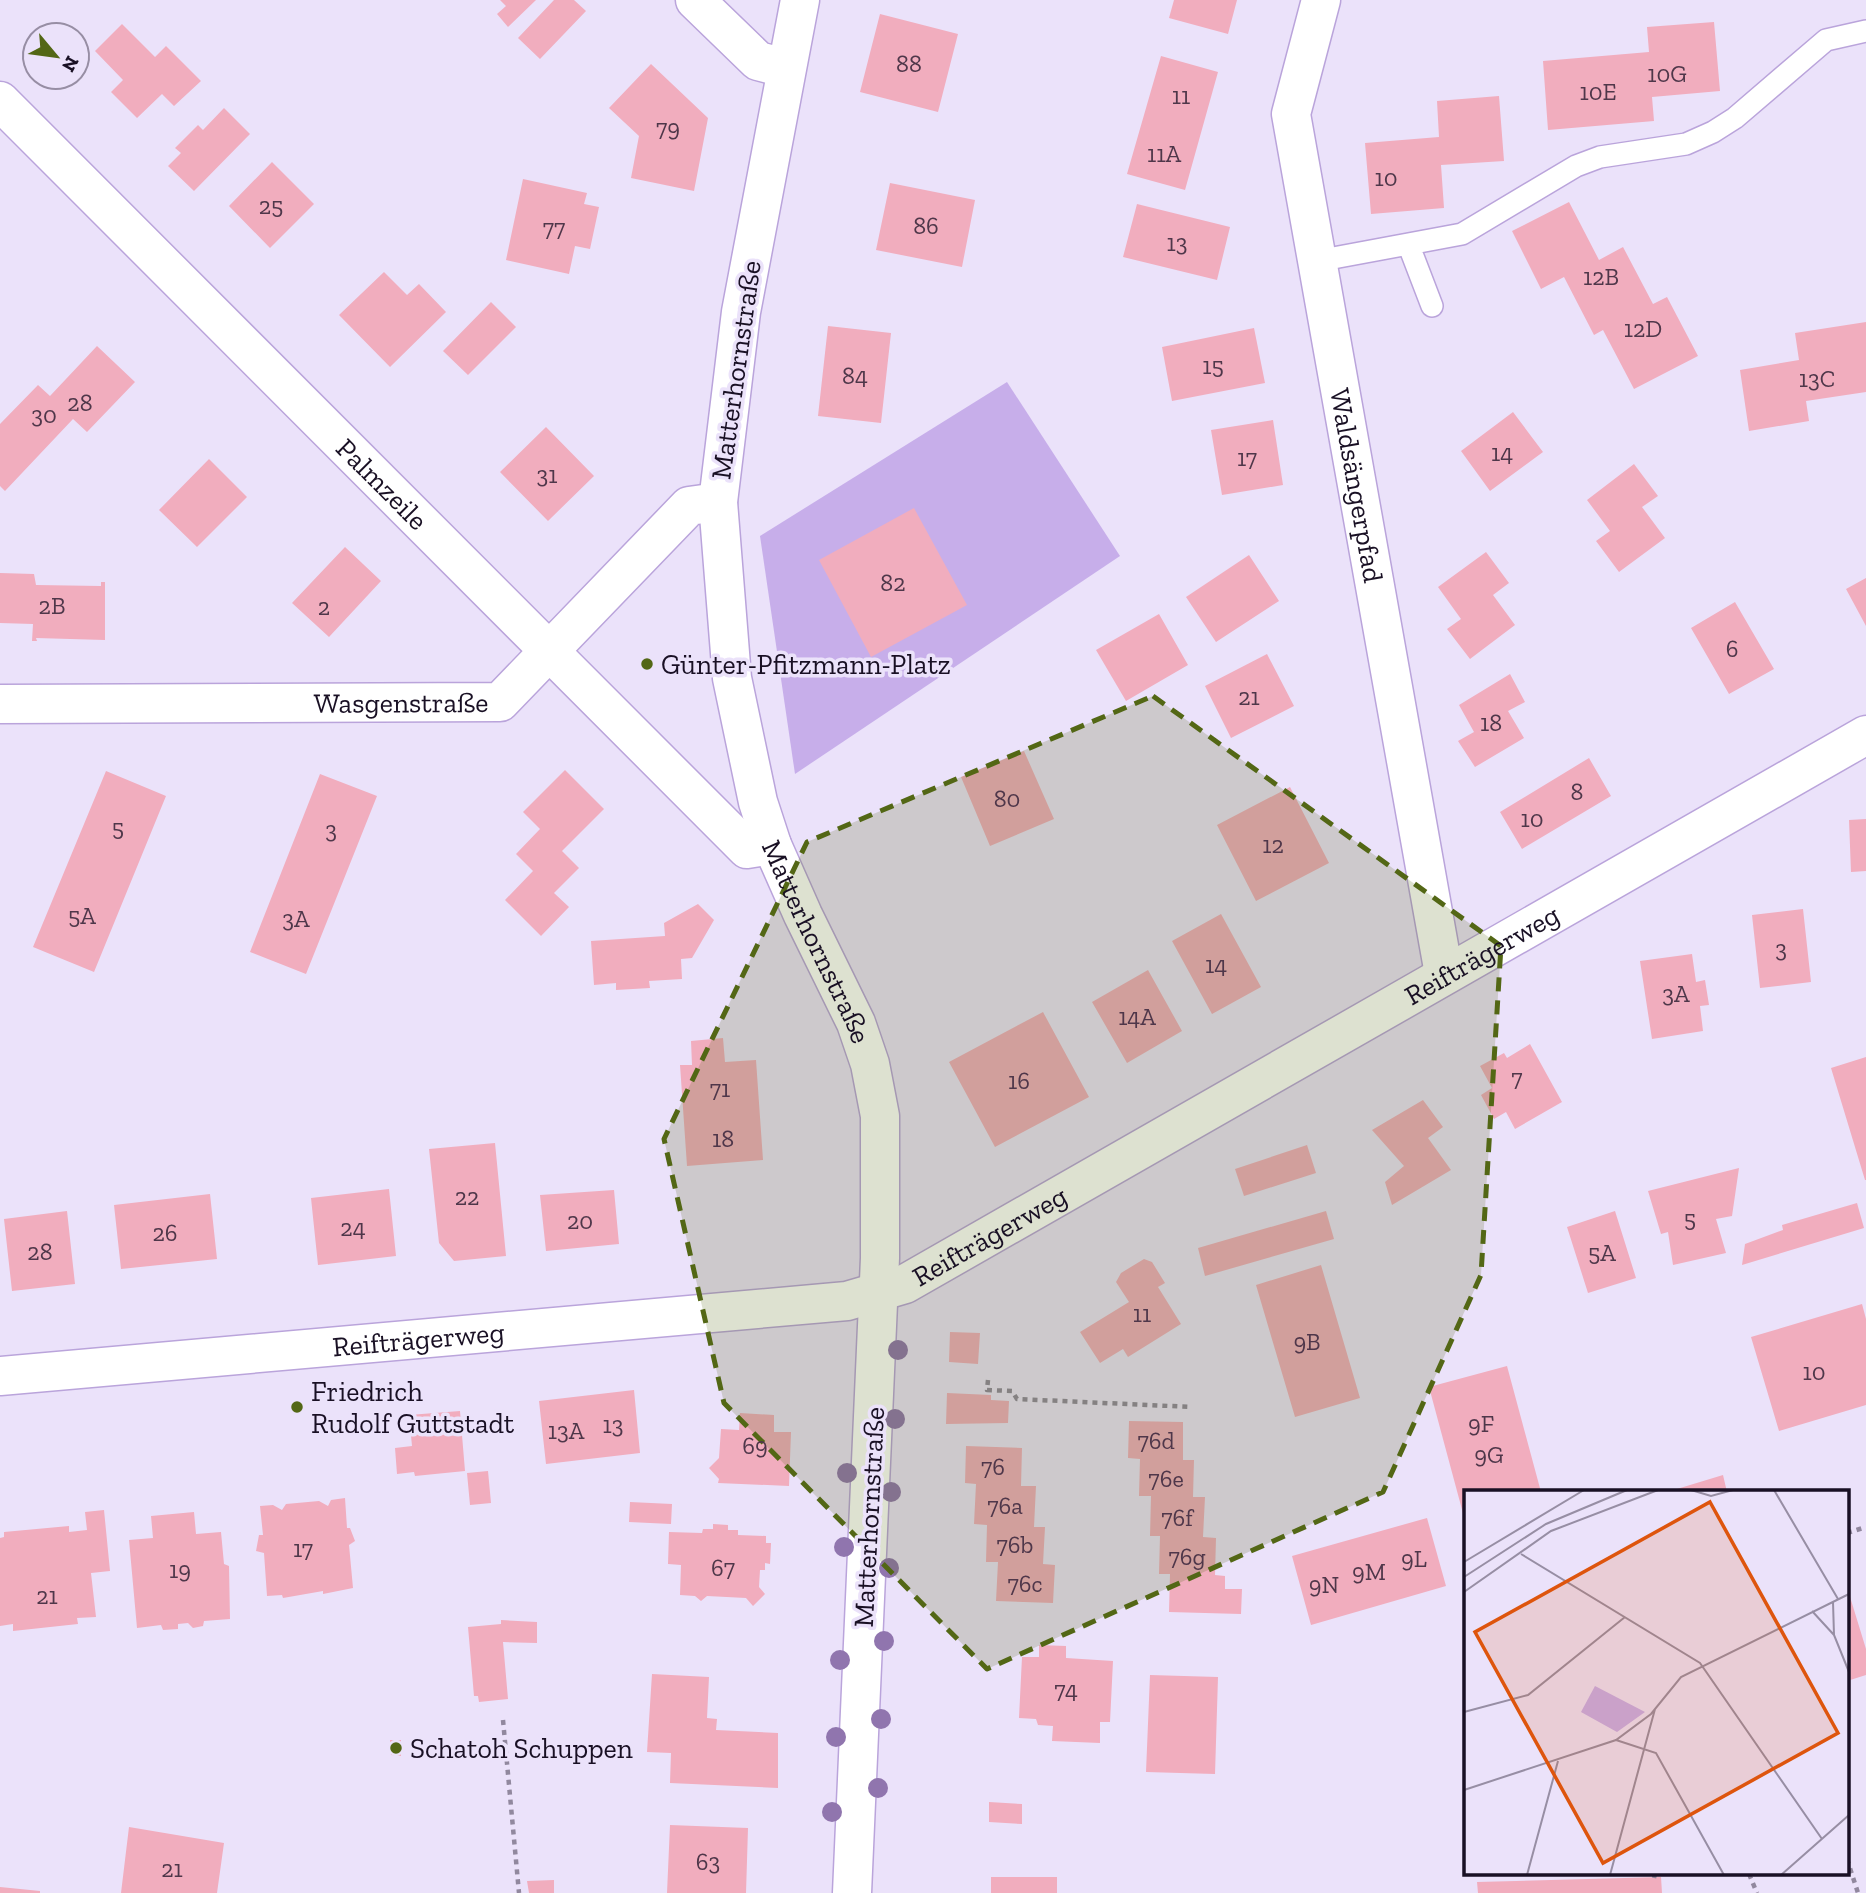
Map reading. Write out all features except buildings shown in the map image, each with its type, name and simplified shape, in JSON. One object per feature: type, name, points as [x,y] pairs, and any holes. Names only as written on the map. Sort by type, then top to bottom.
[{"type":"street","points":[[695,0],[758,61],[785,68]]},
{"type":"street","name":"Matterhornstraße","points":[[800,0],[785,68],[741,312],[719,502],[732,678],[755,790],[772,845],[856,1023],[870,1064],[880,1115],[879,1292],[852,1893]]},
{"type":"street","name":"Waldsängerpfad","points":[[1321,0],[1291,114],[1444,974]]},
{"type":"street","name":"Palmzeile","points":[[0,101],[747,849],[772,845]]},
{"type":"street","name":"Wasgenstraße","points":[[0,704],[500,702],[689,506],[719,502]]},
{"type":"street","name":"Reifträgerweg","points":[[0,1376],[847,1301],[879,1292],[917,1277],[1444,974],[1866,736]]},
{"type":"lane","points":[[1317,261],[1462,234],[1576,166],[1600,157],[1686,144],[1735,118],[1826,40],[1866,31]]},
{"type":"lane","points":[[1409,246],[1432,306]]},
{"type":"path","points":[[988,1380],[988,1390],[1012,1391],[1017,1399],[1192,1407]]},
{"type":"path","points":[[1848,1533],[1866,1527]]},
{"type":"path","points":[[503,1720],[519,1893]]},
{"type":"path","points":[[1848,1862],[1858,1893]]},
{"type":"path","points":[[1750,1876],[1757,1893]]},
{"type":"highlighted area","points":[[1153,696],[1501,946],[1481,1275],[1383,1492],[987,1669],[724,1403],[664,1139],[807,842]]},
{"type":"shaded area","points":[[1007,382],[1120,556],[795,774],[760,536]]},
{"type":"place","name":"Günter-Pfitzmann-Platz","points":[[647,664]]},
{"type":"place","name":"Friedrich Rudolf Guttstadt","points":[[297,1407]]},
{"type":"place","name":"Schatoh Schuppen","points":[[396,1748]]}]
